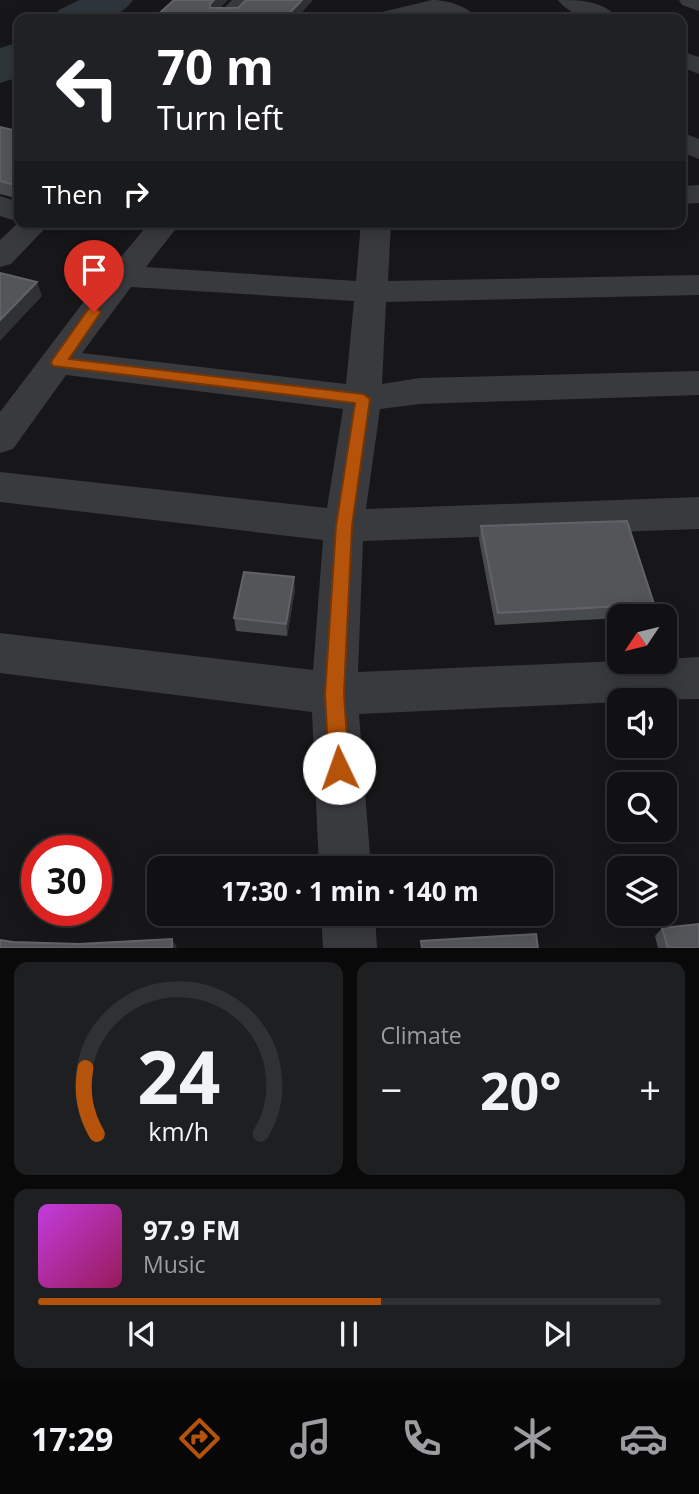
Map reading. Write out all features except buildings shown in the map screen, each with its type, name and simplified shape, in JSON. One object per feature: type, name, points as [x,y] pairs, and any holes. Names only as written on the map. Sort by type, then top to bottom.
[{"type":"street","points":[[230,14],[246,0]]},
{"type":"street","points":[[569,0],[596,14]]},
{"type":"street","points":[[690,0],[699,4]]},
{"type":"street","points":[[400,14],[440,3],[458,14]]},
{"type":"street","points":[[0,257],[30,228]]},
{"type":"street","points":[[0,439],[161,228]]},
{"type":"street","points":[[344,856],[334,694],[344,526],[363,399],[376,228]]},
{"type":"street","points":[[122,276],[371,292],[699,285]]},
{"type":"street","points":[[58,362],[363,399],[420,391],[699,383]]},
{"type":"street","points":[[0,487],[344,526],[699,513]]},
{"type":"street","points":[[0,653],[334,694],[699,678]]},
{"type":"street","points":[[349,926],[350,948]]},
{"type":"waterway","points":[[85,14],[112,0]]},
{"type":"waterway","points":[[0,69],[14,59]]},
{"type":"route","points":[[94,312],[58,362],[363,399],[344,526],[334,694],[339,768]]}]
